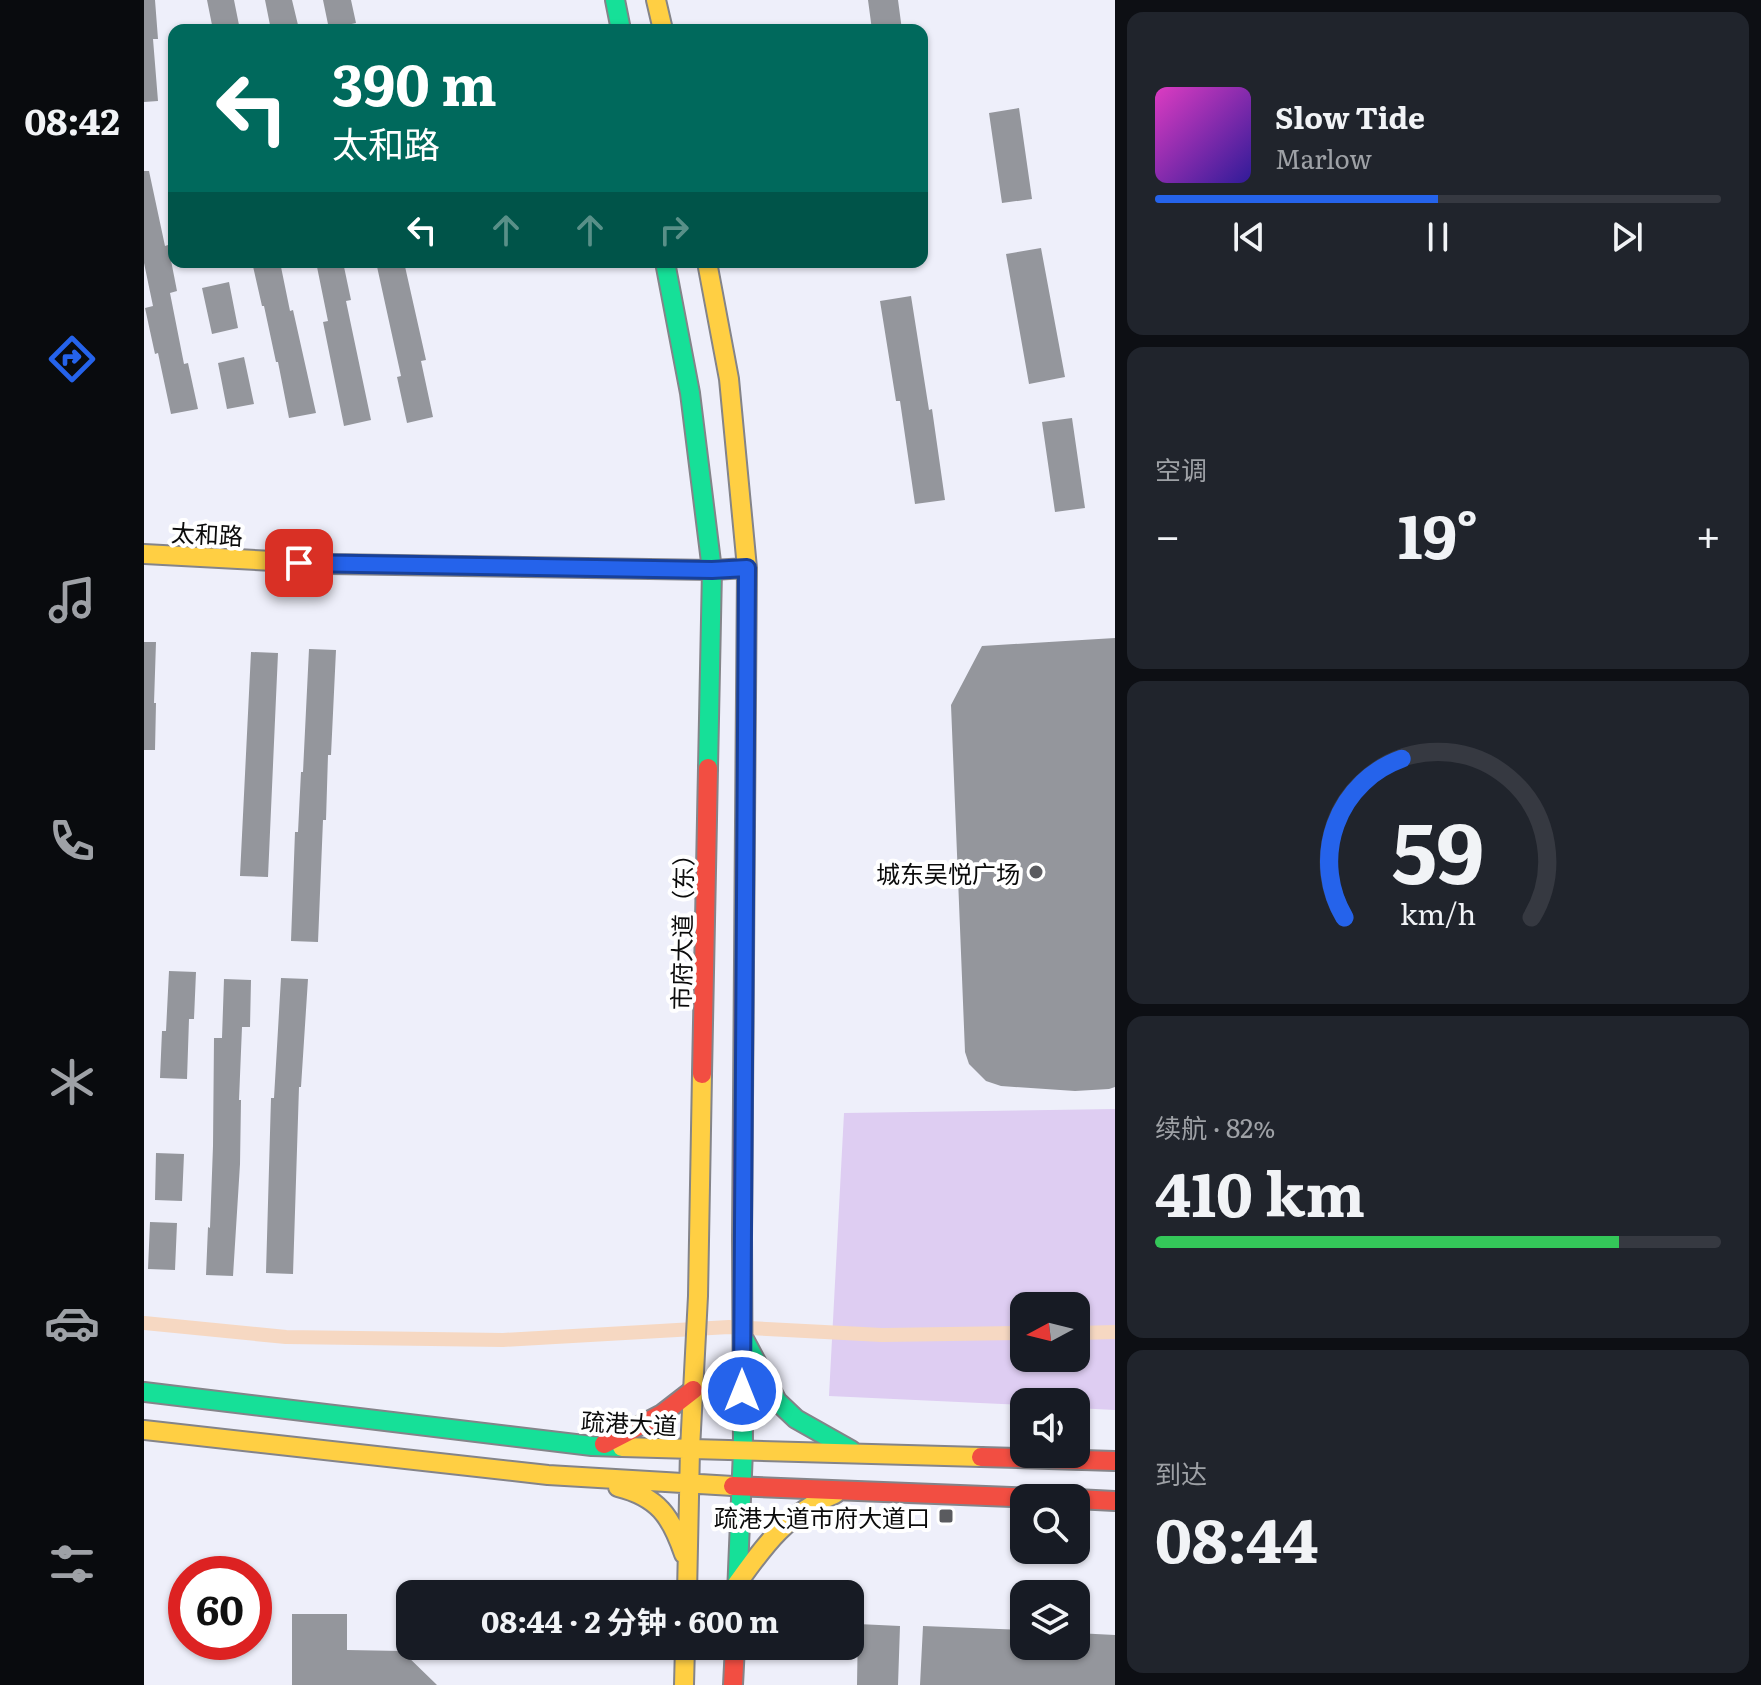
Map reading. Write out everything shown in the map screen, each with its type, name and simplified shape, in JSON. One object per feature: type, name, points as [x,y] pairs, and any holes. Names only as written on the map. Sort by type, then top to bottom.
[{"type":"main road","points":[[615,0],[620,24]]},
{"type":"main road","points":[[656,0],[662,24]]},
{"type":"main road","name":"市府大道（东）","points":[[666,268],[690,393],[712,570],[698,1296],[687,1580]]},
{"type":"main road","points":[[708,268],[729,379],[747,568],[743,1450],[737,1580]]},
{"type":"main road","name":"太和路","points":[[144,554],[330,564],[747,568]]},
{"type":"main road","points":[[742,1333],[777,1401],[796,1419],[857,1453]]},
{"type":"main road","points":[[600,1446],[660,1416],[693,1390]]},
{"type":"main road","name":"疏港大道","points":[[145,1392],[600,1446],[1115,1461]]},
{"type":"main road","points":[[144,1430],[548,1475],[1010,1497]]},
{"type":"main road","points":[[592,1478],[642,1494],[655,1503],[677,1530],[687,1563]]},
{"type":"main road","points":[[743,1580],[763,1547],[786,1522],[805,1507],[846,1490]]},
{"type":"main road","points":[[1090,1500],[1115,1501]]},
{"type":"main road","points":[[684,1685],[685,1660]]},
{"type":"main road","points":[[733,1685],[734,1660]]},
{"type":"shaded area","points":[[1115,1109],[1115,1410],[1090,1409],[1090,1388],[1010,1388],[1010,1404],[829,1396],[844,1113]]},
{"type":"building","points":[[144,0],[155,0],[158,39],[153,39],[158,101],[144,102]]},
{"type":"building","points":[[207,0],[234,0],[239,24],[212,24]]},
{"type":"building","points":[[265,0],[292,0],[298,24],[270,24]]},
{"type":"building","points":[[323,0],[351,0],[356,23],[328,24]]},
{"type":"building","points":[[868,0],[898,0],[901,24],[871,24]]},
{"type":"building","points":[[1019,108],[1032,199],[1002,203],[989,113]]},
{"type":"building","points":[[144,171],[149,171],[165,246],[168,245],[168,268],[172,268],[177,291],[170,293],[184,364],[188,363],[198,409],[171,414],[145,308],[153,306],[144,263]]},
{"type":"building","points":[[1041,248],[1065,377],[1029,384],[1006,254]]},
{"type":"building","points":[[253,268],[281,268],[316,413],[289,418],[278,362]]},
{"type":"building","points":[[317,268],[344,268],[351,300],[346,301],[371,420],[344,426],[323,322],[328,321]]},
{"type":"building","points":[[377,268],[405,268],[426,360],[421,361],[433,417],[407,423],[397,377],[401,376]]},
{"type":"building","points":[[229,282],[238,328],[212,334],[202,288]]},
{"type":"building","points":[[911,296],[945,500],[915,504],[900,401],[896,401],[880,301]]},
{"type":"building","points":[[244,357],[254,404],[227,409],[218,363]]},
{"type":"building","points":[[1072,418],[1085,508],[1055,512],[1042,422]]},
{"type":"building","name":"城东吴悦广场","points":[[1115,638],[1115,1087],[1075,1091],[1001,1086],[986,1081],[969,1064],[965,1052],[951,705],[982,646]]},
{"type":"building","points":[[144,642],[156,642],[155,750],[144,750]]},
{"type":"building","points":[[309,649],[336,650],[331,755],[328,755],[326,820],[323,820],[318,942],[291,941],[295,832],[298,832],[303,772]]},
{"type":"building","points":[[251,652],[278,653],[268,877],[240,876]]},
{"type":"building","points":[[169,971],[196,972],[194,1019],[189,1019],[187,1079],[160,1078]]},
{"type":"building","points":[[281,978],[308,979],[299,1087],[293,1274],[266,1273],[271,1098],[274,1098]]},
{"type":"building","points":[[224,979],[251,980],[250,1027],[242,1027],[240,1164],[233,1276],[206,1275],[213,1146],[214,1038],[222,1038]]},
{"type":"building","points":[[156,1153],[184,1154],[182,1201],[155,1200]]},
{"type":"building","points":[[150,1222],[177,1223],[175,1270],[148,1269]]},
{"type":"building","points":[[292,1614],[347,1614],[347,1650],[396,1651],[396,1660],[411,1660],[437,1685],[292,1685]]},
{"type":"building","points":[[864,1624],[900,1626],[898,1685],[857,1685],[857,1660],[864,1660]]},
{"type":"building","points":[[923,1626],[1010,1629],[1010,1660],[1090,1660],[1090,1634],[1115,1635],[1115,1685],[920,1685]]},
{"type":"waterway","points":[[144,1323],[286,1337],[503,1340],[729,1327],[882,1335],[1010,1333]]},
{"type":"waterway","points":[[1090,1333],[1115,1332]]},
{"type":"traffic: fast","points":[[615,0],[620,24]]},
{"type":"traffic: fast","points":[[666,268],[690,393],[712,570],[708,768]]},
{"type":"traffic: fast","points":[[738,1580],[743,1450],[742,1238]]},
{"type":"traffic: fast","points":[[745,1341],[777,1401],[796,1419],[851,1450]]},
{"type":"traffic: fast","points":[[144,1392],[592,1446],[622,1447]]},
{"type":"traffic: slow","points":[[656,0],[662,24]]},
{"type":"traffic: slow","points":[[708,268],[729,379],[747,568],[745,824]]},
{"type":"traffic: slow","points":[[144,554],[330,564],[747,568]]},
{"type":"traffic: slow","points":[[687,1580],[698,1296],[702,1074]]},
{"type":"traffic: slow","points":[[144,1430],[548,1475],[733,1486]]},
{"type":"traffic: slow","points":[[622,1447],[981,1457]]},
{"type":"traffic: slow","points":[[618,1487],[643,1496],[661,1510],[674,1529],[684,1554]]},
{"type":"traffic: slow","points":[[740,1580],[791,1520],[835,1494]]},
{"type":"traffic: slow","points":[[684,1685],[685,1660]]},
{"type":"traffic: jam","points":[[702,1074],[708,768]]},
{"type":"traffic: jam","points":[[742,1238],[745,824]]},
{"type":"traffic: jam","points":[[604,1444],[662,1414],[693,1390]]},
{"type":"traffic: jam","points":[[981,1457],[1115,1461]]},
{"type":"traffic: jam","points":[[733,1486],[1010,1497]]},
{"type":"traffic: jam","points":[[1090,1500],[1115,1501]]},
{"type":"traffic: jam","points":[[733,1685],[734,1660]]},
{"type":"place","name":"城东吴悦广场","points":[[1036,872]]},
{"type":"place","name":"疏港大道市府大道口","points":[[946,1516]]},
{"type":"route","points":[[299,563],[747,568],[742,1391]]}]
